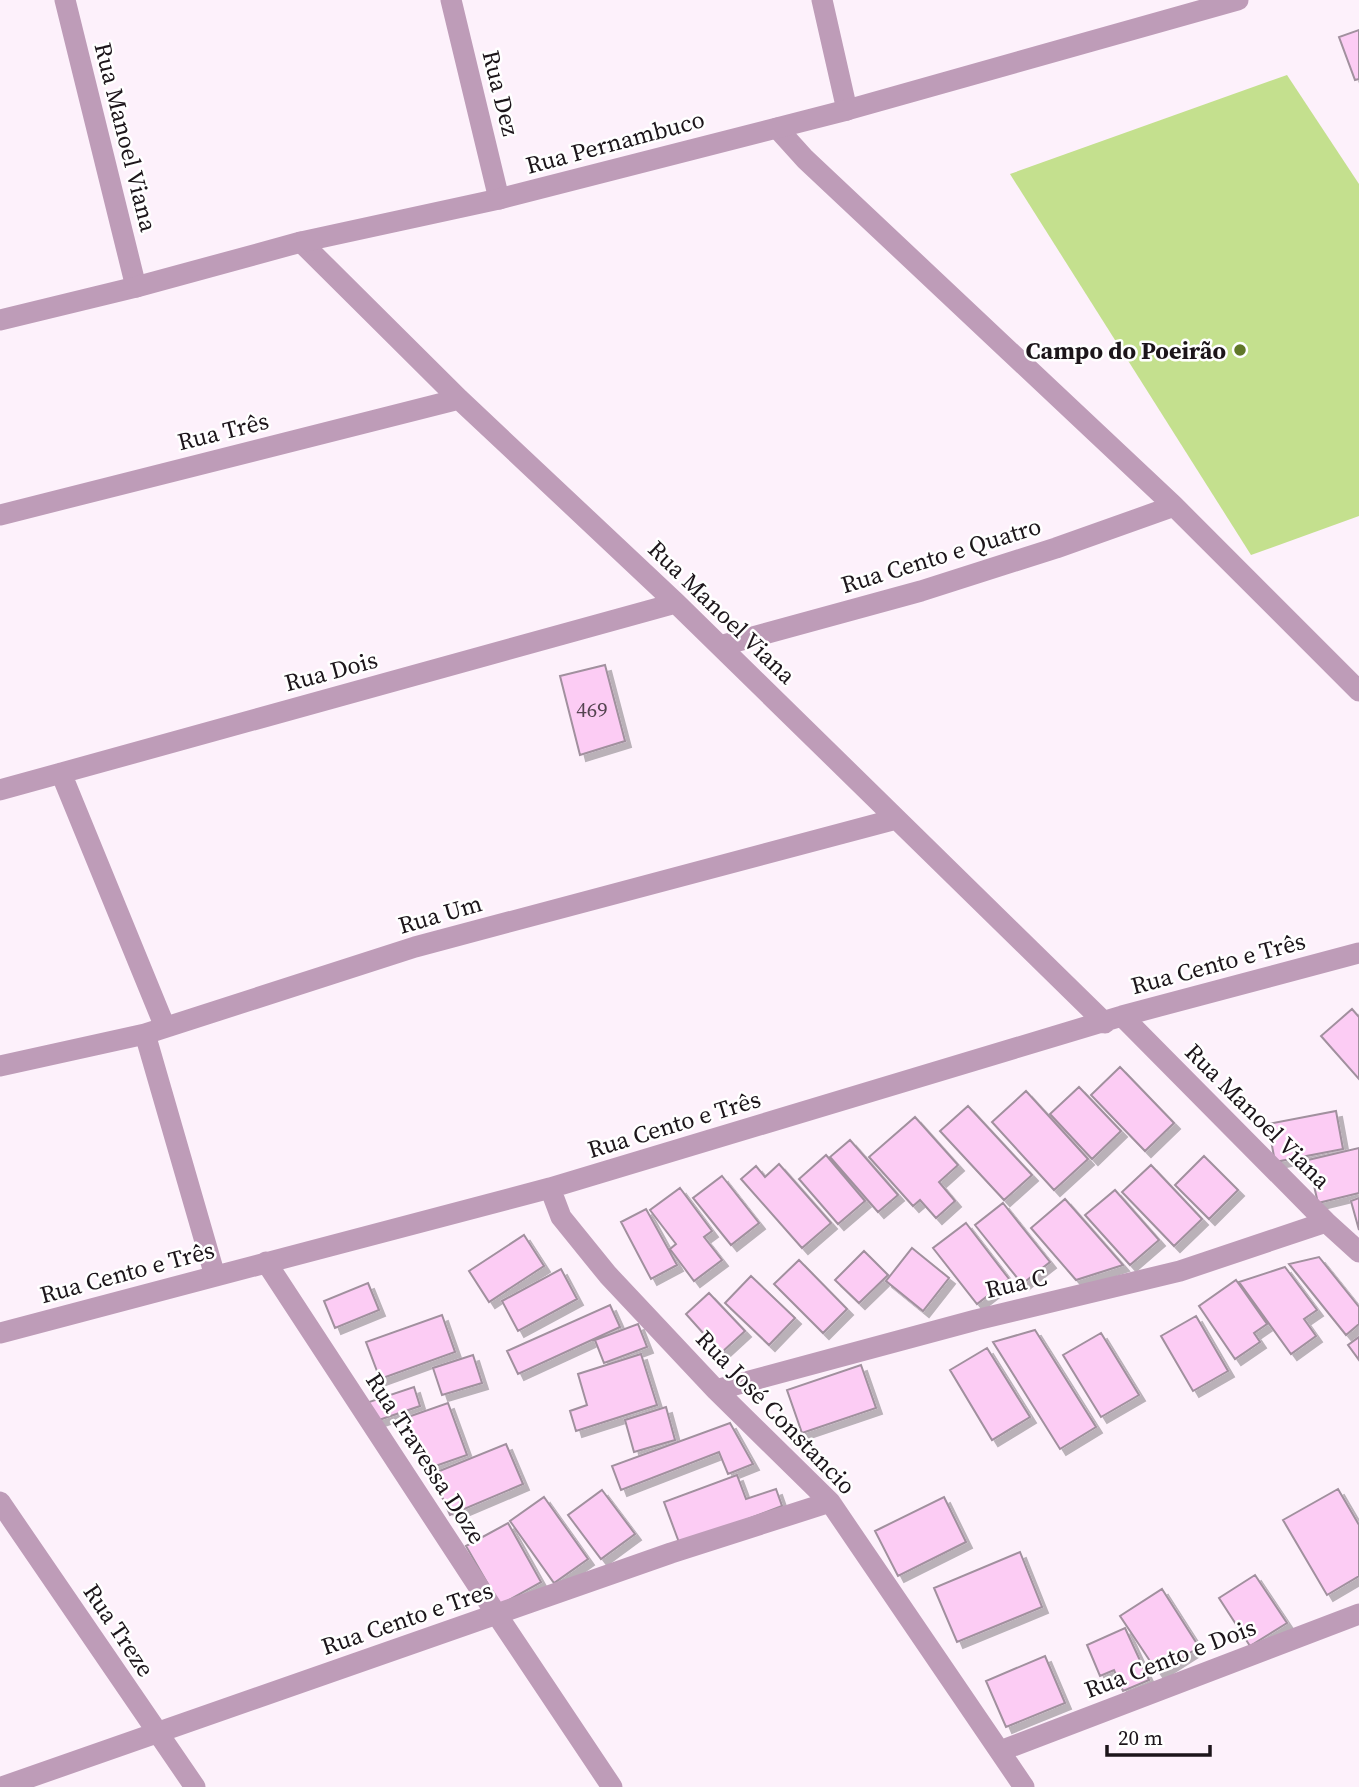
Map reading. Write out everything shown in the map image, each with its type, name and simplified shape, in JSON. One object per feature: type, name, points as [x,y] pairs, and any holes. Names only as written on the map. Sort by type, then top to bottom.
[{"type":"street","name":"Rua Manoel Viana","points":[[65,0],[136,287]]},
{"type":"street","name":"Rua Dez","points":[[451,0],[499,199]]},
{"type":"street","points":[[822,0],[847,110]]},
{"type":"street","name":"Rua Pernambuco","points":[[0,320],[136,287],[301,242],[499,199],[847,110],[1225,2]]},
{"type":"street","points":[[776,128],[1174,506],[1359,691]]},
{"type":"street","name":"Rua Manoel Viana","points":[[301,242],[896,819],[1359,1252]]},
{"type":"street","name":"Rua Três","points":[[0,515],[459,398]]},
{"type":"street","name":"Rua Cento e Quatro","points":[[720,646],[921,590],[1056,548],[1174,506]]},
{"type":"street","name":"Rua Dois","points":[[0,790],[676,603]]},
{"type":"street","points":[[61,773],[165,1027]]},
{"type":"street","name":"Rua Um","points":[[0,1066],[145,1034],[415,947],[896,819]]},
{"type":"street","name":"Rua Cento e Três","points":[[0,1333],[550,1188],[1113,1020],[1359,953]]},
{"type":"street","points":[[145,1034],[215,1276]]},
{"type":"street","name":"Rua José Constancio","points":[[550,1188],[562,1217],[608,1275],[716,1390],[830,1502],[1024,1787]]},
{"type":"street","name":"Rua C","points":[[716,1390],[976,1320],[1180,1271],[1326,1222]]},
{"type":"street","name":"Rua Travessa Doze","points":[[266,1262],[612,1787]]},
{"type":"street","name":"Rua Treze","points":[[0,1502],[195,1787]]},
{"type":"street","name":"Rua Cento e Tres","points":[[2,1787],[671,1553],[830,1502]]},
{"type":"street","name":"Rua Cento e Dois","points":[[1000,1751],[1359,1614]]},
{"type":"green space","name":"Campo do Poeirão","points":[[1287,75],[1359,184],[1359,516],[1251,555],[1010,174]]},
{"type":"building","points":[[1359,30],[1359,79],[1355,80],[1339,37]]},
{"type":"building","points":[[605,665],[625,741],[580,755],[560,676]]},
{"type":"building","points":[[1352,1009],[1359,1017],[1359,1079],[1321,1036]]},
{"type":"building","points":[[1120,1067],[1174,1123],[1145,1151],[1091,1095]]},
{"type":"building","points":[[1079,1087],[1121,1131],[1092,1159],[1050,1114]]},
{"type":"building","points":[[1026,1091],[1088,1159],[1054,1190],[992,1122]]},
{"type":"building","points":[[968,1106],[1032,1175],[1004,1200],[940,1131]]},
{"type":"building","points":[[1336,1111],[1343,1149],[1275,1162],[1268,1124]]},
{"type":"building","points":[[915,1117],[958,1165],[939,1182],[955,1201],[936,1218],[920,1200],[913,1206],[869,1157]]},
{"type":"building","points":[[850,1140],[898,1195],[878,1212],[830,1157]]},
{"type":"building","points":[[1359,1148],[1359,1193],[1318,1203],[1308,1160]]},
{"type":"building","points":[[826,1155],[865,1201],[838,1224],[799,1179]]},
{"type":"building","points":[[1204,1156],[1238,1190],[1209,1219],[1175,1185]]},
{"type":"building","points":[[779,1164],[831,1223],[802,1248],[741,1179],[756,1166],[765,1177]]},
{"type":"building","points":[[1151,1165],[1202,1219],[1174,1246],[1122,1192]]},
{"type":"building","points":[[722,1176],[759,1223],[731,1245],[693,1198]]},
{"type":"building","points":[[680,1188],[712,1231],[704,1237],[722,1260],[694,1281],[670,1249],[676,1244],[650,1210]]},
{"type":"building","points":[[1115,1190],[1159,1240],[1130,1265],[1085,1215]]},
{"type":"building","points":[[1359,1198],[1359,1230],[1351,1201]]},
{"type":"building","points":[[1065,1199],[1123,1265],[1076,1280],[1031,1228]]},
{"type":"building","points":[[1003,1203],[1050,1262],[1022,1284],[975,1225]]},
{"type":"building","points":[[646,1209],[677,1265],[651,1279],[621,1222]]},
{"type":"building","points":[[966,1223],[1009,1279],[977,1304],[933,1248]]},
{"type":"building","points":[[524,1235],[544,1266],[489,1302],[469,1271]]},
{"type":"building","points":[[912,1248],[949,1278],[923,1311],[886,1281]]},
{"type":"building","points":[[864,1251],[888,1275],[859,1303],[835,1280]]},
{"type":"building","points":[[1319,1257],[1359,1307],[1359,1324],[1346,1335],[1289,1264]]},
{"type":"building","points":[[799,1260],[847,1309],[823,1333],[774,1284]]},
{"type":"building","points":[[1285,1267],[1317,1310],[1304,1319],[1316,1336],[1291,1354],[1239,1282]]},
{"type":"building","points":[[561,1269],[577,1299],[518,1331],[502,1301]]},
{"type":"building","points":[[751,1276],[795,1318],[769,1345],[725,1303]]},
{"type":"building","points":[[1236,1280],[1267,1324],[1254,1333],[1260,1342],[1235,1359],[1199,1306]]},
{"type":"building","points":[[368,1283],[379,1310],[335,1328],[324,1301]]},
{"type":"building","points":[[709,1293],[745,1331],[721,1353],[686,1314]]},
{"type":"building","points":[[610,1305],[620,1327],[518,1374],[507,1351]]},
{"type":"building","points":[[442,1315],[455,1352],[380,1379],[366,1342]]},
{"type":"building","points":[[1196,1316],[1228,1371],[1193,1391],[1161,1336]]},
{"type":"building","points":[[638,1324],[647,1347],[604,1363],[595,1340]]},
{"type":"building","points":[[1035,1330],[1096,1427],[1060,1449],[993,1342]]},
{"type":"building","points":[[1101,1333],[1139,1395],[1101,1417],[1063,1355]]},
{"type":"building","points":[[1359,1337],[1359,1360],[1348,1345]]},
{"type":"building","points":[[987,1348],[1030,1417],[992,1440],[950,1370]]},
{"type":"building","points":[[641,1354],[657,1405],[576,1431],[570,1411],[587,1405],[578,1374]]},
{"type":"building","points":[[473,1355],[482,1383],[442,1395],[433,1368]]},
{"type":"building","points":[[861,1365],[876,1408],[802,1433],[787,1390]]},
{"type":"building","points":[[414,1387],[420,1406],[373,1422],[366,1403]]},
{"type":"building","points":[[448,1403],[467,1455],[424,1470],[405,1418]]},
{"type":"building","points":[[666,1407],[675,1440],[634,1452],[625,1420]]},
{"type":"building","points":[[730,1423],[753,1464],[728,1474],[719,1452],[621,1490],[612,1466]]},
{"type":"building","points":[[506,1444],[523,1484],[450,1515],[432,1474]]},
{"type":"building","points":[[737,1475],[746,1499],[776,1489],[782,1506],[680,1545],[664,1502]]},
{"type":"building","points":[[1338,1489],[1359,1525],[1359,1576],[1327,1595],[1283,1520]]},
{"type":"building","points":[[602,1490],[635,1534],[601,1559],[568,1515]]},
{"type":"building","points":[[544,1497],[588,1559],[554,1583],[510,1521]]},
{"type":"building","points":[[944,1497],[966,1542],[898,1576],[875,1531]]},
{"type":"building","points":[[508,1523],[541,1582],[500,1605],[466,1546]]},
{"type":"building","points":[[1020,1552],[1042,1607],[957,1642],[934,1588]]},
{"type":"building","points":[[1255,1575],[1287,1623],[1250,1646],[1219,1598]]},
{"type":"building","points":[[1162,1589],[1199,1647],[1158,1673],[1120,1616]]},
{"type":"building","points":[[1125,1628],[1149,1680],[1123,1691],[1114,1670],[1100,1676],[1087,1645]]},
{"type":"building","points":[[1045,1656],[1065,1703],[1006,1727],[986,1681]]},
{"type":"place","name":"Campo do Poeirão","points":[[1240,350]]}]
